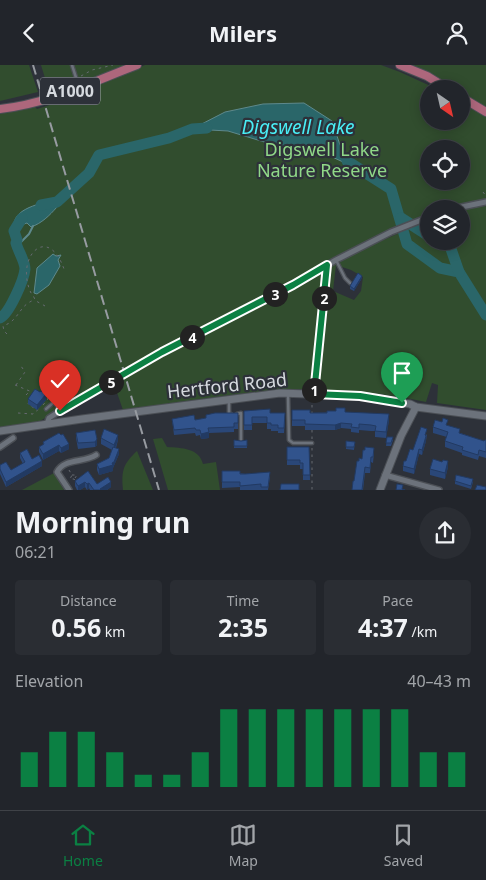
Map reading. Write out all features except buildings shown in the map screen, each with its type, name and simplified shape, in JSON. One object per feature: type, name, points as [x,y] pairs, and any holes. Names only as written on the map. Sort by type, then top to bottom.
[{"type":"main road","name":"A1000","points":[[0,109],[37,102],[137,65]]},
{"type":"main road","points":[[400,65],[433,80]]},
{"type":"main road","points":[[470,102],[486,112]]},
{"type":"street","points":[[470,205],[486,202]]},
{"type":"street","points":[[47,424],[49,418],[60,411],[104,388],[162,352],[293,285],[336,260],[420,220]]},
{"type":"street","name":"Hertford Road","points":[[0,431],[288,393],[370,397],[410,404],[416,407],[486,415]]},
{"type":"street","points":[[380,490],[416,407]]},
{"type":"street","points":[[0,447],[12,438]]},
{"type":"street","points":[[69,490],[58,472],[60,467],[65,463],[90,459],[96,455]]},
{"type":"street","points":[[385,475],[439,490]]},
{"type":"lane","points":[[72,65],[79,88]]},
{"type":"lane","points":[[336,260],[350,283]]},
{"type":"lane","points":[[288,393],[289,440],[292,443],[312,443]]},
{"type":"lane","points":[[229,400],[229,414],[241,413],[241,441]]},
{"type":"lane","points":[[46,409],[54,402],[60,411]]},
{"type":"path","points":[[36,95],[92,70],[113,65]]},
{"type":"path","points":[[483,192],[486,196]]},
{"type":"path","points":[[45,306],[35,300],[25,276],[28,261],[42,246],[46,246],[53,249],[58,255],[65,271]]},
{"type":"path","points":[[314,394],[327,265]]},
{"type":"path","points":[[7,334],[3,326],[15,320],[27,303],[35,300]]},
{"type":"path","points":[[21,366],[25,372],[15,385],[35,393]]},
{"type":"path","points":[[26,395],[30,391]]},
{"type":"path","points":[[18,413],[33,414],[48,399],[43,396]]},
{"type":"path","points":[[31,399],[28,404],[37,411]]},
{"type":"path","points":[[42,407],[46,409]]},
{"type":"path","points":[[65,463],[72,475],[76,475],[74,479]]},
{"type":"path","points":[[72,475],[70,479],[74,479],[78,484]]},
{"type":"green space","points":[[0,65],[29,65],[38,92],[0,101]]},
{"type":"green space","points":[[41,65],[125,65],[53,94],[48,88]]},
{"type":"green space","name":"Digswell Lake Nature Reserve","points":[[145,65],[381,65],[420,81],[420,130],[470,130],[470,107],[486,115],[486,199],[470,202],[470,200],[420,200],[420,218],[370,239],[316,267],[289,284],[138,362],[35,424],[0,428],[0,114],[34,106],[37,109],[59,102],[58,98],[94,87]]},
{"type":"green space","points":[[403,65],[486,65],[486,109],[470,100],[470,80],[432,80]]},
{"type":"green space","points":[[486,206],[486,410],[437,403],[438,385],[432,383],[426,402],[372,393],[296,389],[239,394],[123,410],[114,384],[163,355],[281,294],[356,252],[420,224],[420,250],[470,250],[470,208]],"holes":[[[336,265],[351,270],[363,277],[361,291],[354,300],[333,291]]]},
{"type":"green space","points":[[162,438],[167,447],[194,452],[203,464],[216,462],[220,490],[168,490],[153,439]]},
{"type":"green space","points":[[137,451],[153,490],[123,490],[122,478],[124,468]]},
{"type":"green space","points":[[54,473],[64,490],[22,490]]},
{"type":"water","name":"Digswell Lake","points":[[304,103],[332,121],[340,145],[358,169],[328,155],[281,147],[228,131],[192,129],[225,112],[263,104]]},
{"type":"water","points":[[52,200],[57,207],[45,219],[31,227],[27,223],[18,226],[14,231],[16,218],[20,213],[32,206]]},
{"type":"water","points":[[53,254],[56,256],[61,255],[58,260],[60,266],[49,285],[37,294],[34,293],[37,268]]},
{"type":"waterway","points":[[41,205],[57,202],[89,173],[99,155],[169,138],[192,129],[207,128]]},
{"type":"waterway","points":[[347,161],[391,189],[407,244],[440,268],[459,272],[486,315]]},
{"type":"waterway","points":[[0,318],[12,304],[24,274],[25,266],[16,243],[14,231],[22,218]]},
{"type":"waterway","points":[[401,218],[420,230]]},
{"type":"waterway","points":[[16,243],[19,244],[29,234],[33,226]]},
{"type":"waterway","points":[[451,250],[459,272]]},
{"type":"railway","points":[[33,65],[159,490]]},
{"type":"route","points":[[60,411],[162,352],[293,285],[327,265],[314,394],[370,397],[402,403]]}]
